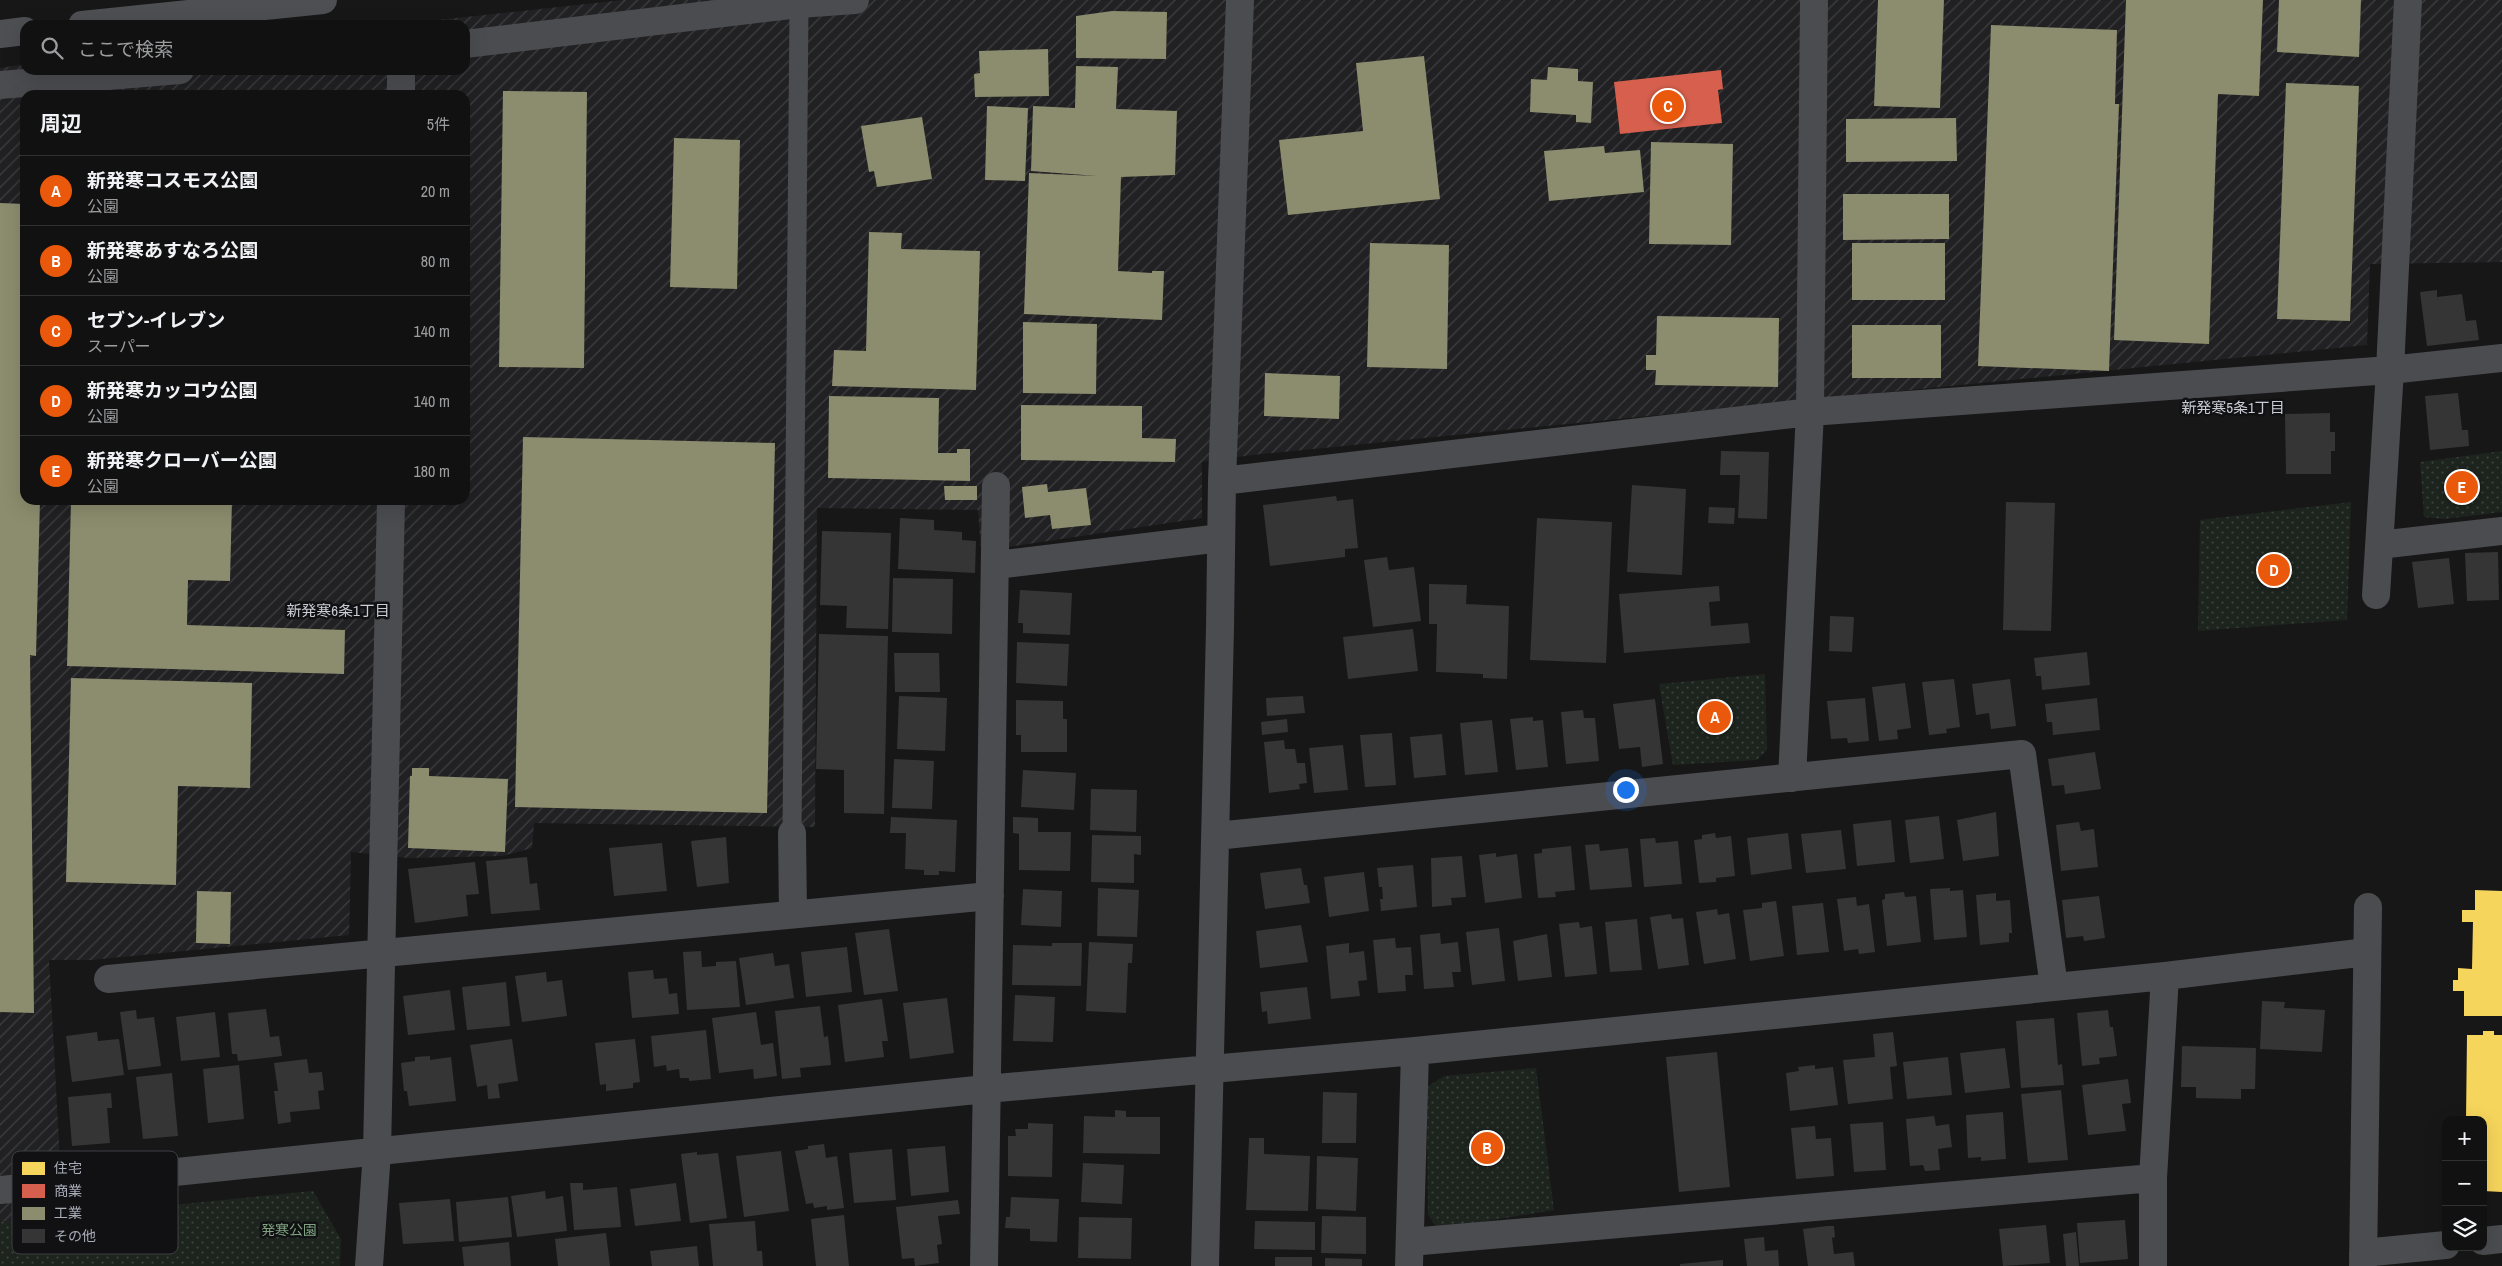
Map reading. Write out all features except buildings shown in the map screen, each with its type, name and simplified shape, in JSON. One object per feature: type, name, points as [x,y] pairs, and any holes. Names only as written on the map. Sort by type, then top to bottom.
[{"type":"main road","points":[[130,20],[323,0]]},
{"type":"main road","points":[[0,34],[20,32]]},
{"type":"street","points":[[470,43],[799,4],[856,0]]},
{"type":"street","points":[[1205,1266],[1216,836],[1222,481],[1240,0]]},
{"type":"street","points":[[1792,778],[1810,412],[1814,0]]},
{"type":"street","points":[[2376,595],[2390,370],[2408,0]]},
{"type":"street","points":[[0,85],[120,75]]},
{"type":"street","points":[[401,75],[401,90]]},
{"type":"street","points":[[1222,481],[1810,412],[2390,370],[2502,358]]},
{"type":"street","points":[[984,1266],[996,486]]},
{"type":"street","points":[[369,1266],[377,1152],[391,505]]},
{"type":"street","points":[[2379,545],[2502,530]]},
{"type":"street","points":[[996,566],[1221,538]]},
{"type":"street","points":[[1216,836],[2022,754],[2054,987]]},
{"type":"street","points":[[792,833],[793,914]]},
{"type":"street","points":[[108,979],[380,955],[990,896]]},
{"type":"street","points":[[2368,907],[2363,1259],[2442,1246]]},
{"type":"street","points":[[178,1172],[986,1089],[1415,1051],[2165,976],[2367,952]]},
{"type":"street","points":[[2153,1266],[2153,1178],[2165,976]]},
{"type":"street","points":[[1415,1051],[1410,1254],[2153,1178]]},
{"type":"street","points":[[2487,1241],[2502,1239]]},
{"type":"lane","points":[[792,833],[799,4]]},
{"type":"shaded area","points":[[623,0],[2502,0],[2502,262],[2370,264],[2367,345],[1252,455],[1202,462],[1202,518],[981,551],[978,510],[817,508],[815,827],[534,823],[532,848],[502,856],[408,858],[351,852],[349,935],[91,960],[49,960],[59,1151],[12,1151],[12,1221],[0,1222],[0,68],[20,65],[20,75],[470,75],[470,20],[437,20]]},
{"type":"green space","points":[[2502,451],[2502,512],[2444,519],[2424,517],[2420,462]]},
{"type":"green space","points":[[2351,502],[2347,620],[2198,631],[2200,520]]},
{"type":"green space","points":[[1765,674],[1767,750],[1757,760],[1673,765],[1659,684]]},
{"type":"green space","points":[[1536,1068],[1554,1210],[1438,1229],[1428,1215],[1427,1087],[1444,1076]]},
{"type":"green space","name":"発寒公園","points":[[313,1191],[341,1239],[340,1266],[0,1266],[0,1222],[12,1221],[12,1254],[178,1254],[178,1204]]},
{"type":"place","name":"セブン-イレブン","points":[[1668,106]]},
{"type":"place","name":"新発寒クローバー公園","points":[[2462,487]]},
{"type":"place","name":"新発寒カッコウ公園","points":[[2274,570]]},
{"type":"place","name":"新発寒コスモス公園","points":[[1715,717]]},
{"type":"place","name":"新発寒あすなろ公園","points":[[1487,1148]]},
{"type":"district","name":"新発寒5条1丁目","points":[[2233,407]]},
{"type":"district","name":"新発寒6条1丁目","points":[[338,610]]}]
